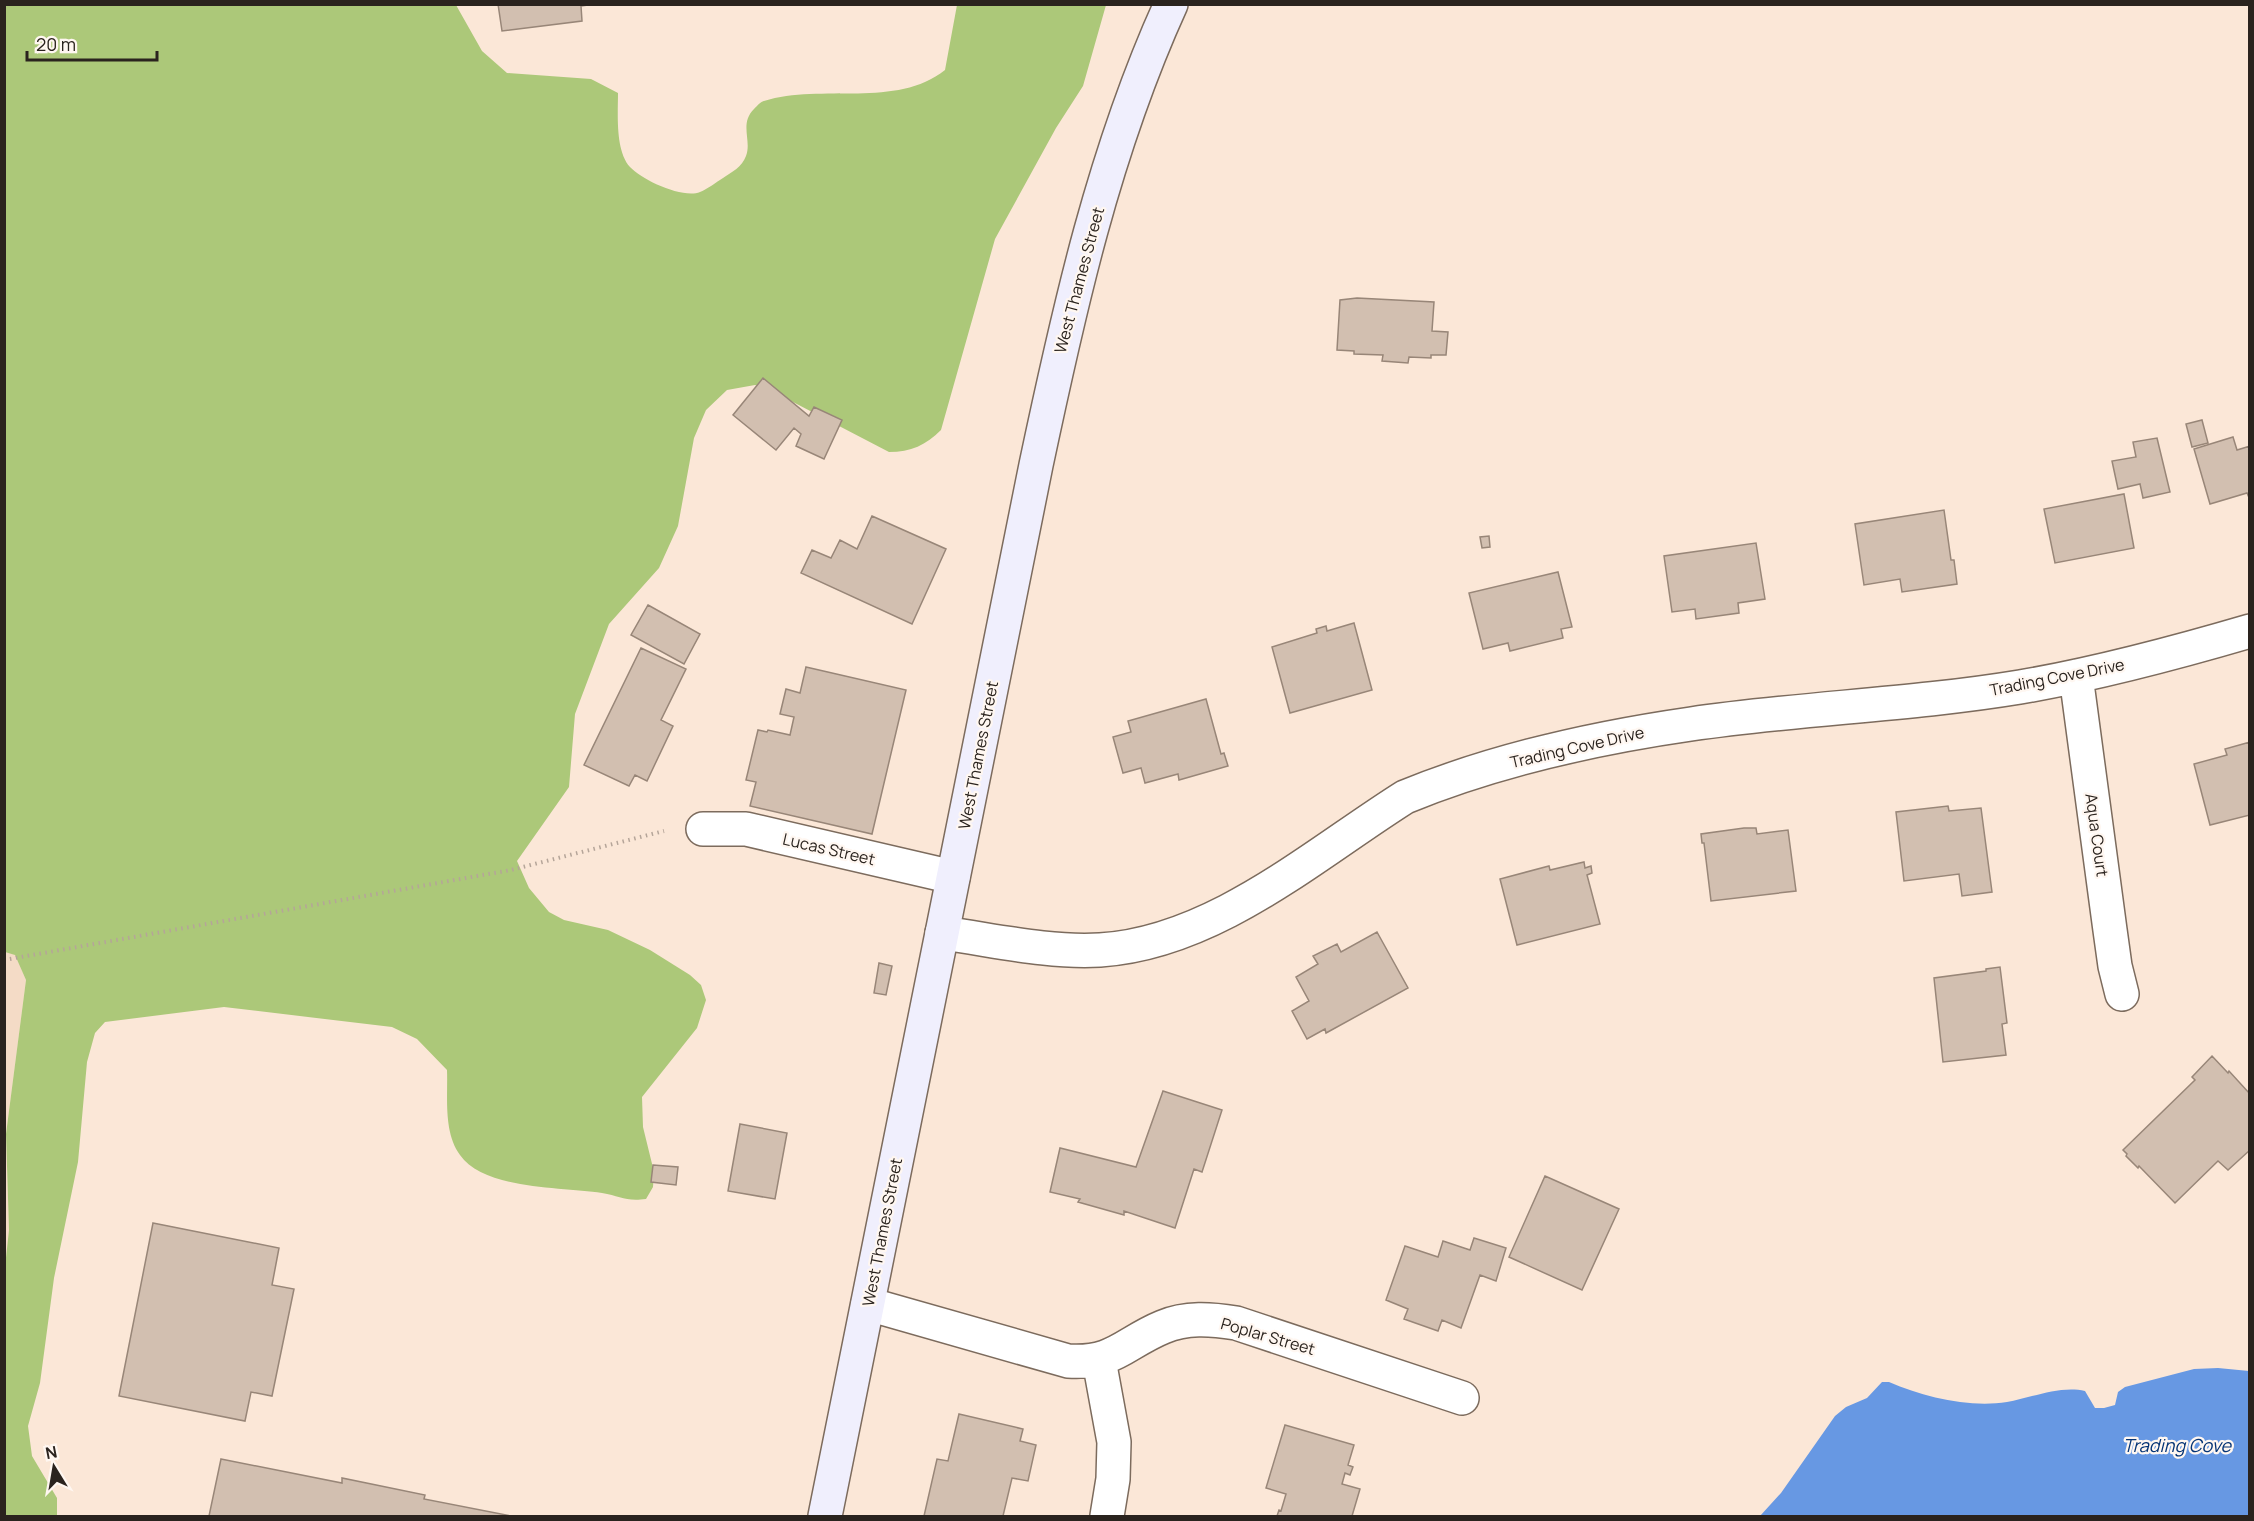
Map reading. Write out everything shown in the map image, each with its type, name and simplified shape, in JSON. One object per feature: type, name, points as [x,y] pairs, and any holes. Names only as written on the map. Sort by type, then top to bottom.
[{"type":"main road","name":"West Thames Street","points":[[825,1516],[1066,327],[1115,151],[1171,4]]},
{"type":"street","name":"Trading Cove Drive","points":[[942,933],[1059,949],[1084,950],[1121,947],[1152,941],[1186,930],[1249,899],[1405,797],[1431,785],[1472,772],[1577,745],[1681,725],[2020,687],[2076,676],[2250,631]]},
{"type":"street","name":"Aqua Court","points":[[2076,676],[2110,930],[2122,994]]},
{"type":"street","name":"Lucas Street","points":[[703,829],[746,829],[953,877]]},
{"type":"street","name":"Poplar Street","points":[[868,1304],[1068,1361],[1099,1360],[1118,1352],[1147,1334],[1175,1323],[1192,1320],[1222,1320],[1462,1398]]},
{"type":"street","points":[[1099,1360],[1114,1442],[1113,1479],[1107,1516]]},
{"type":"path","points":[[4,960],[511,870],[613,845],[637,836],[665,831],[703,829]]},
{"type":"shaded area","points":[[5,952],[15,954],[26,980],[6,1134],[9,1230],[5,1276]]},
{"type":"green space","points":[[5,5],[456,5],[482,51],[507,73],[591,79],[618,93],[620,142],[625,160],[630,167],[663,187],[693,193],[709,187],[742,163],[748,144],[747,120],[754,109],[763,102],[786,96],[904,89],[926,82],[945,70],[957,5],[1106,5],[1083,86],[1056,128],[995,239],[941,430],[918,447],[889,452],[768,389],[755,385],[727,390],[706,410],[694,438],[678,526],[659,568],[609,624],[575,714],[569,787],[517,861],[529,888],[549,912],[564,920],[608,930],[650,950],[690,975],[701,985],[706,1000],[697,1028],[642,1097],[643,1127],[654,1172],[653,1187],[646,1199],[628,1199],[602,1193],[525,1185],[487,1175],[471,1166],[460,1155],[451,1136],[447,1070],[417,1039],[392,1027],[224,1007],[105,1022],[95,1033],[87,1062],[78,1162],[54,1278],[40,1383],[28,1426],[32,1456],[57,1498],[57,1516],[5,1516],[4,1276],[9,1230],[6,1134],[26,980],[15,955],[5,952]]},
{"type":"water","name":"Trading Cove","points":[[2218,1368],[2249,1371],[2249,1516],[1760,1516],[1781,1493],[1835,1416],[1846,1407],[1867,1398],[1882,1382],[1889,1382],[1932,1397],[1977,1404],[2007,1402],[2056,1391],[2085,1391],[2095,1408],[2104,1408],[2115,1405],[2118,1392],[2125,1387],[2194,1369]]},
{"type":"building","points":[[498,4],[595,4],[581,6],[582,21],[502,31]]},
{"type":"building","points":[[1357,298],[1434,302],[1432,331],[1448,332],[1446,355],[1431,355],[1431,358],[1409,357],[1408,363],[1382,361],[1383,355],[1354,354],[1354,351],[1337,350],[1340,300]]},
{"type":"building","points":[[763,378],[809,416],[814,407],[842,420],[824,459],[796,446],[801,434],[794,428],[776,450],[733,415]]},
{"type":"building","points":[[2202,420],[2208,443],[2192,447],[2186,424]]},
{"type":"building","points":[[2233,437],[2237,450],[2250,446],[2250,500],[2247,493],[2210,504],[2194,449]]},
{"type":"building","points":[[2157,438],[2170,492],[2143,498],[2140,484],[2118,489],[2112,461],[2136,457],[2133,442]]},
{"type":"building","points":[[2124,494],[2134,548],[2055,563],[2044,509]]},
{"type":"building","points":[[1944,510],[1957,584],[1902,592],[1900,579],[1864,585],[1855,524]]},
{"type":"building","points":[[872,516],[946,549],[912,624],[801,573],[812,550],[831,558],[840,540],[857,549]]},
{"type":"building","points":[[1489,536],[1490,547],[1482,548],[1480,537]]},
{"type":"building","points":[[1756,543],[1765,599],[1738,603],[1739,613],[1696,619],[1695,609],[1672,612],[1664,556]]},
{"type":"building","points":[[1558,572],[1572,627],[1561,629],[1563,638],[1510,651],[1508,643],[1483,649],[1469,593]]},
{"type":"building","points":[[648,605],[700,634],[684,664],[631,635]]},
{"type":"building","points":[[1354,623],[1372,690],[1290,713],[1272,647],[1317,633],[1316,629],[1326,626],[1327,631]]},
{"type":"building","points":[[641,648],[686,669],[661,720],[673,726],[647,781],[635,775],[629,786],[584,765]]},
{"type":"building","points":[[806,667],[906,690],[872,834],[750,806],[756,782],[746,780],[758,730],[790,735],[794,717],[780,714],[786,689],[800,693]]},
{"type":"building","points":[[1206,699],[1221,754],[1224,753],[1228,766],[1179,780],[1178,774],[1145,783],[1141,768],[1123,773],[1113,737],[1131,732],[1128,721]]},
{"type":"building","points":[[2250,742],[2250,815],[2210,825],[2194,764],[2227,755],[2225,749]]},
{"type":"building","points":[[1948,806],[1949,811],[1981,808],[1992,892],[1962,896],[1959,874],[1904,881],[1896,812]]},
{"type":"building","points":[[1756,828],[1757,834],[1788,830],[1796,891],[1711,901],[1701,834]]},
{"type":"building","points":[[1584,862],[1585,868],[1591,866],[1592,873],[1587,875],[1600,924],[1517,945],[1500,879],[1549,866],[1550,870]]},
{"type":"building","points":[[1377,932],[1408,988],[1326,1033],[1325,1029],[1307,1039],[1292,1011],[1309,1001],[1296,977],[1318,964],[1313,956],[1337,944],[1341,952]]},
{"type":"building","points":[[879,963],[892,966],[886,995],[874,993]]},
{"type":"building","points":[[2000,967],[2007,1023],[2002,1024],[2006,1055],[1943,1062],[1934,978]]},
{"type":"building","points":[[2212,1056],[2250,1094],[2250,1150],[2228,1170],[2218,1161],[2175,1203],[2126,1156],[2123,1150],[2195,1080],[2192,1077]]},
{"type":"building","points":[[1163,1091],[1222,1110],[1202,1172],[1194,1169],[1175,1228],[1124,1211],[1124,1215],[1078,1202],[1080,1199],[1050,1192],[1060,1148],[1136,1167]]},
{"type":"building","points":[[740,1124],[787,1133],[775,1199],[728,1191]]},
{"type":"building","points":[[653,1165],[678,1167],[676,1185],[651,1182]]},
{"type":"building","points":[[1545,1176],[1619,1209],[1582,1290],[1509,1257]]},
{"type":"building","points":[[153,1223],[279,1248],[272,1285],[294,1289],[272,1396],[251,1392],[245,1421],[119,1396]]},
{"type":"building","points":[[1474,1238],[1506,1248],[1496,1281],[1480,1275],[1461,1328],[1442,1320],[1438,1331],[1404,1319],[1408,1309],[1386,1300],[1405,1246],[1438,1257],[1443,1241],[1470,1250]]},
{"type":"building","points":[[959,1414],[1023,1429],[1020,1441],[1036,1445],[1028,1481],[1012,1478],[1003,1516],[924,1516],[937,1459],[948,1461]]},
{"type":"building","points":[[1285,1425],[1354,1445],[1348,1465],[1353,1467],[1350,1475],[1345,1473],[1342,1484],[1360,1489],[1352,1516],[1277,1516],[1279,1510],[1281,1511],[1286,1494],[1266,1488]]},
{"type":"building","points":[[221,1459],[342,1483],[342,1478],[425,1495],[424,1499],[511,1516],[209,1516]]}]
